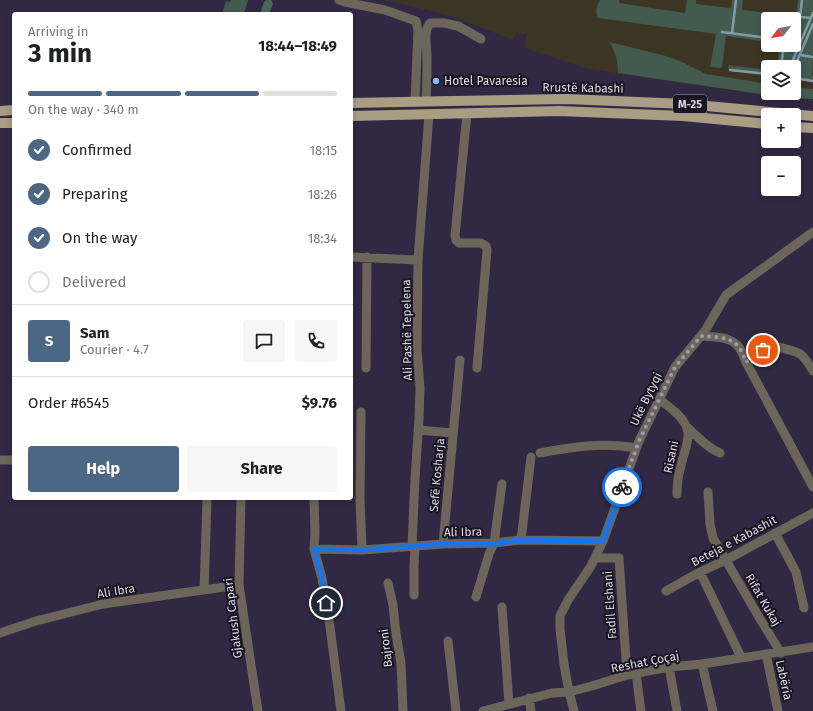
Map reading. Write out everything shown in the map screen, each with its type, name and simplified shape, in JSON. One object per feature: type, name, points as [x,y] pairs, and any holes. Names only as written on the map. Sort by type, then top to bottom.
[{"type":"main road","name":"Rrustë Kabashi","points":[[353,103],[566,99],[686,104],[813,116]]},
{"type":"main road","points":[[0,111],[12,110]]},
{"type":"main road","name":"Rrustë Kabashi","points":[[353,116],[559,111],[683,116],[761,123]]},
{"type":"main road","points":[[0,123],[12,123]]},
{"type":"main road","points":[[801,127],[813,128]]},
{"type":"street","points":[[339,0],[385,10],[416,21],[418,30],[415,102]]},
{"type":"street","points":[[426,101],[427,26],[430,23],[444,23],[458,26],[482,39]]},
{"type":"street","points":[[467,113],[455,236],[459,243],[481,243],[486,246],[487,250],[477,368]]},
{"type":"street","name":"Ali Pashë Tepelena","points":[[414,596],[415,479],[420,388],[417,349],[418,260],[428,114]]},
{"type":"street","name":"Ukë Bytyqi","points":[[574,711],[564,664],[560,616],[568,600],[591,566],[603,541],[636,448],[659,399],[675,367],[705,331],[726,295],[813,232]]},
{"type":"street","points":[[353,256],[418,260]]},
{"type":"street","points":[[366,368],[367,257]]},
{"type":"street","points":[[701,336],[731,340],[737,345],[813,487]]},
{"type":"street","points":[[746,362],[763,350],[770,347],[778,347],[793,350],[800,354],[808,362],[813,371]]},
{"type":"street","name":"Sefë Kosharja","points":[[443,544],[460,360]]},
{"type":"street","name":"Risani","points":[[659,399],[675,412],[703,444],[720,453]]},
{"type":"street","points":[[361,412],[360,499],[362,550]]},
{"type":"street","name":"Risani","points":[[677,494],[678,480],[688,432],[685,425]]},
{"type":"street","name":"Sefë Kosharja","points":[[418,430],[453,432]]},
{"type":"street","points":[[540,454],[573,447],[614,445],[636,448]]},
{"type":"street","points":[[520,540],[531,457]]},
{"type":"street","points":[[0,460],[12,460]]},
{"type":"street","name":"Ali Ibra","points":[[476,597],[488,554],[494,544],[502,484]]},
{"type":"street","name":"Rifat Kukaj","points":[[708,492],[710,524],[713,538],[781,653]]},
{"type":"street","points":[[204,590],[206,500]]},
{"type":"street","name":"Gjakush Capari","points":[[241,500],[239,585],[258,711]]},
{"type":"street","points":[[314,500],[314,549],[322,578],[341,711]]},
{"type":"street","name":"Beteja e Kabashit","points":[[666,591],[813,512]]},
{"type":"street","points":[[775,533],[796,572],[804,608]]},
{"type":"street","name":"Ali Ibra","points":[[314,549],[362,550],[443,544],[494,544],[520,540],[603,541]]},
{"type":"street","name":"Fadil Elshani","points":[[595,558],[619,558],[632,674]]},
{"type":"street","points":[[700,572],[741,657]]},
{"type":"street","name":"Bajroni","points":[[388,583],[393,605],[400,663],[403,711]]},
{"type":"street","name":"Ali Ibra","points":[[0,633],[36,621],[103,604],[239,585]]},
{"type":"street","points":[[502,606],[509,704]]},
{"type":"street","points":[[448,641],[456,711]]},
{"type":"street","name":"Reshat Çoçaj","points":[[483,711],[529,698],[552,693],[569,692],[632,674],[669,667],[702,664],[813,647]]},
{"type":"street","name":"Labëria","points":[[766,654],[778,711]]},
{"type":"street","points":[[702,664],[713,711]]},
{"type":"street","points":[[669,667],[677,711]]},
{"type":"street","points":[[632,674],[641,711]]},
{"type":"street","points":[[529,698],[531,711]]},
{"type":"shaded area","points":[[385,0],[813,0],[813,99],[801,98],[801,60],[761,60],[761,94],[585,68],[525,48],[526,34],[516,32],[514,40],[448,15]]},
{"type":"green space","points":[[231,0],[248,0],[245,12],[223,12],[226,1],[230,2]]},
{"type":"green space","points":[[271,0],[273,4],[270,12],[261,12],[264,2]]},
{"type":"green space","points":[[600,0],[619,0],[619,3],[685,13],[687,0],[696,0],[696,4],[731,8],[732,0],[743,0],[742,10],[761,12],[761,41],[726,36],[722,67],[710,67],[716,34],[598,18],[596,9]]},
{"type":"green space","points":[[798,0],[813,0],[813,82],[801,80],[801,60],[778,60],[779,52],[801,52],[801,12],[796,12]]},
{"type":"green space","points":[[609,42],[666,56],[706,74],[761,83],[761,94],[618,73],[618,64]]},
{"type":"green space","points":[[729,65],[761,69],[761,75],[730,71],[728,67]]},
{"type":"green space","points":[[801,88],[813,89],[813,99],[801,98]]},
{"type":"waterway","points":[[732,33],[736,0]]},
{"type":"waterway","points":[[802,0],[800,17],[811,18]]},
{"type":"waterway","points":[[793,60],[813,13]]},
{"type":"waterway","points":[[797,60],[813,24]]},
{"type":"waterway","points":[[722,32],[761,37]]},
{"type":"waterway","points":[[782,60],[783,52]]},
{"type":"waterway","points":[[800,55],[813,57]]},
{"type":"waterway","points":[[730,70],[761,73]]},
{"type":"waterway","points":[[801,79],[813,81]]},
{"type":"way so far","points":[[622,487],[639,441],[675,367],[701,336],[731,340],[737,345],[746,362],[763,350]]},
{"type":"place","name":"Hotel Pavaresia","points":[[436,81]]},
{"type":"route","points":[[326,603],[322,578],[314,549],[362,550],[443,544],[494,544],[520,540],[603,541],[622,487]]}]
